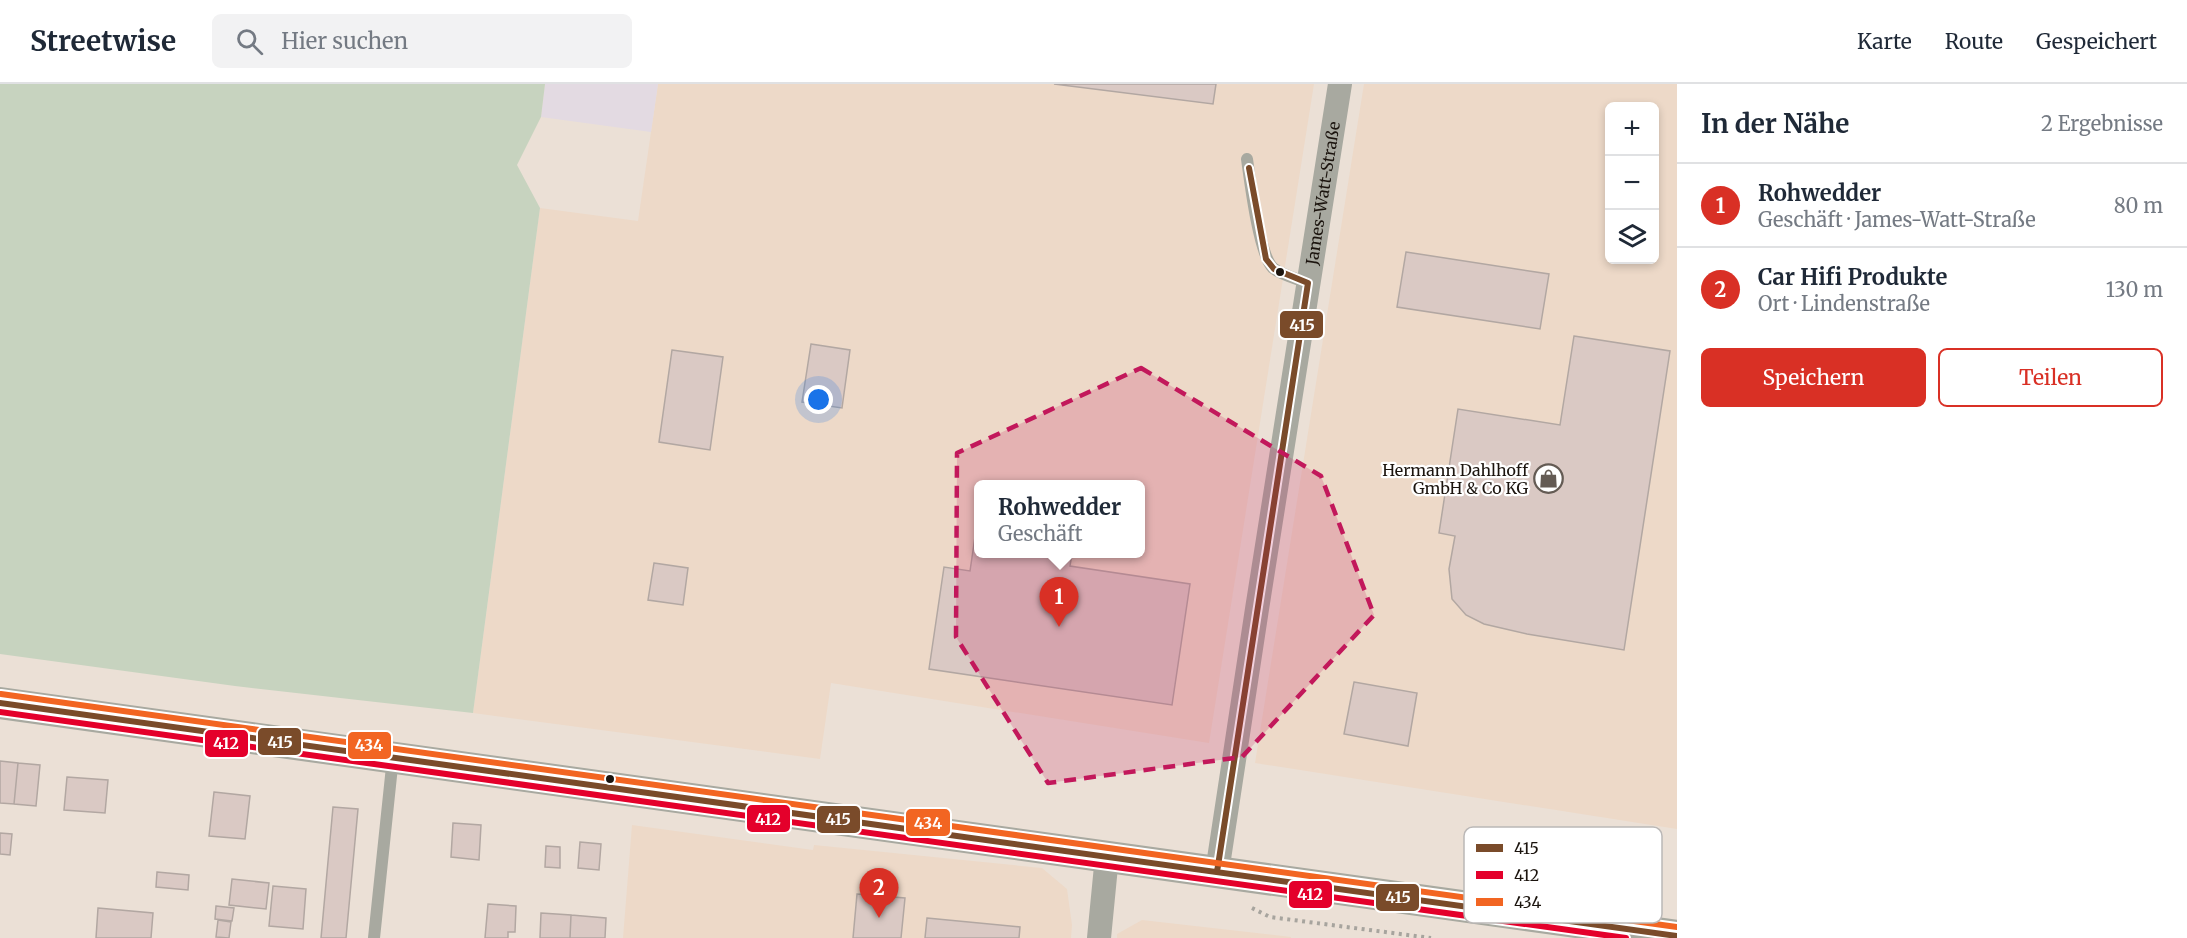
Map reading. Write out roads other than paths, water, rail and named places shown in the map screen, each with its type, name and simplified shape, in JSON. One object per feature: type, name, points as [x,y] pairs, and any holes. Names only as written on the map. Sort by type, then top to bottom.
[{"type":"street","name":"James-Watt-Straße","points":[[1218,872],[1340,84]]},
{"type":"street","points":[[0,703],[1464,906]]},
{"type":"street","points":[[1100,938],[1107,856]]},
{"type":"street","points":[[1584,923],[1677,936]]},
{"type":"lane","points":[[1247,159],[1266,259],[1274,269],[1308,283]]},
{"type":"lane","points":[[374,938],[393,756]]},
{"type":"place","name":"Hermann Dahlhoff GmbH & Co KG","points":[[1549,479]]},
{"type":"place","name":"Rohwedder","points":[[1059,627]]},
{"type":"place","name":"Car Hifi Produkte","points":[[879,918]]}]
